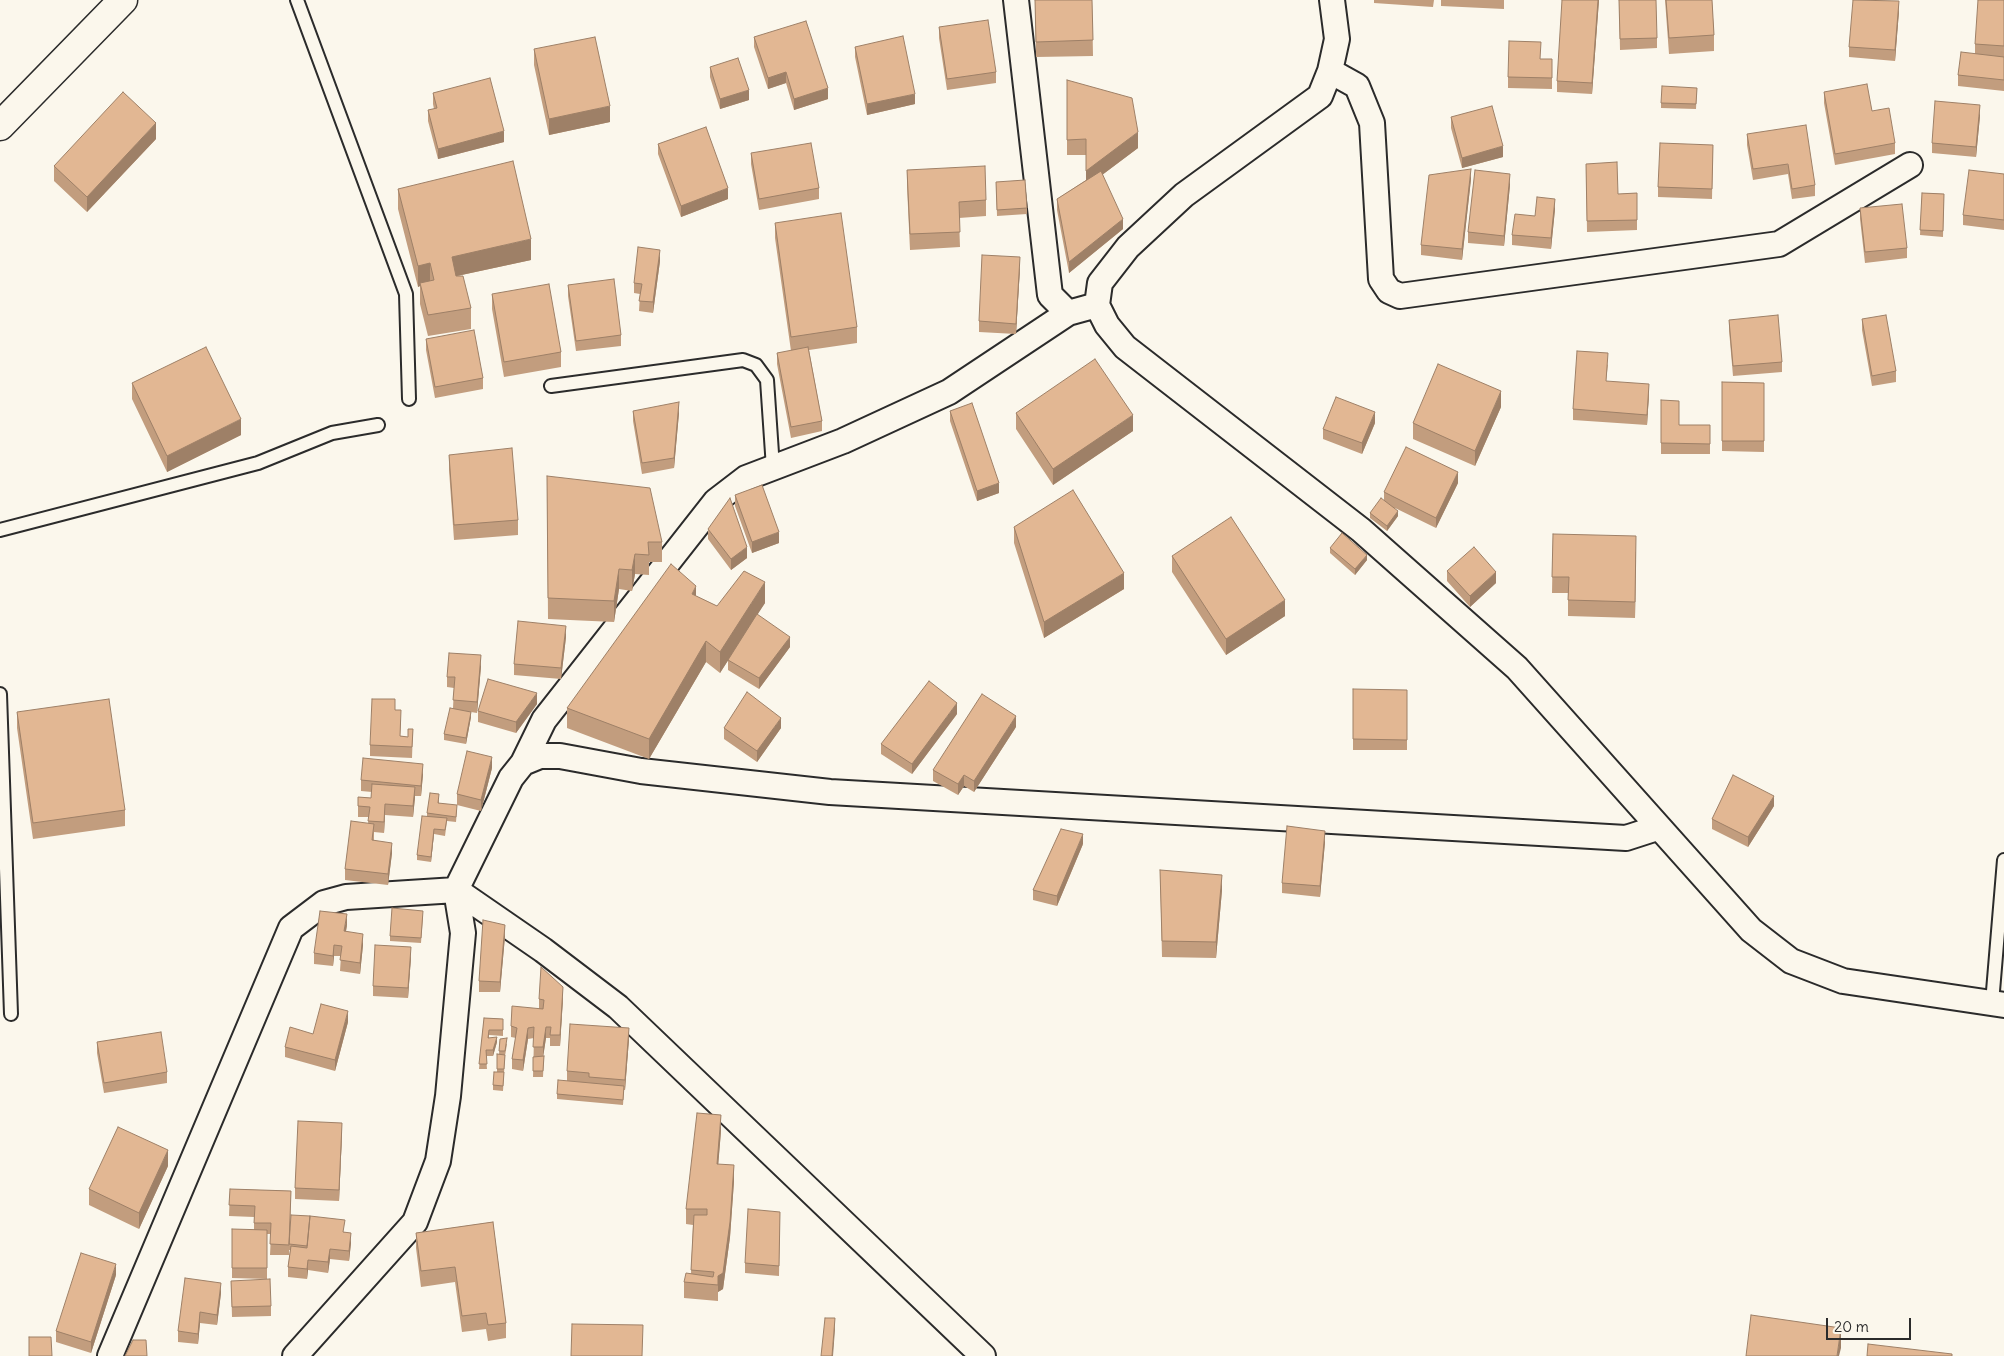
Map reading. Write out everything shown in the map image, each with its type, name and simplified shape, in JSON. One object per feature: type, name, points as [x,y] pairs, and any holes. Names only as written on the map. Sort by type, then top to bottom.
[{"type":"main road","points":[[0,126],[123,0]]},
{"type":"street","points":[[1016,0],[1050,296],[1068,313]]},
{"type":"street","points":[[1332,0],[1337,39],[1330,71],[1320,96],[1184,195],[1128,247],[1100,283],[1097,305],[1107,325],[1125,347],[1361,530],[1518,668],[1657,828],[1751,930],[1791,961],[1843,981],[1998,1004]]},
{"type":"street","points":[[1330,71],[1357,86],[1372,123],[1382,279],[1389,291],[1400,296],[1780,244],[1910,165]]},
{"type":"street","points":[[295,1356],[415,1222],[438,1161],[448,1096],[463,933],[456,890],[512,778],[523,763],[544,720],[716,501],[746,478],[843,441],[949,392],[1068,313],[1097,305]]},
{"type":"street","points":[[523,763],[540,756],[560,756],[641,771],[840,793],[1626,838],[1657,828]]},
{"type":"street","points":[[110,1356],[291,928],[324,903],[346,897],[456,890],[543,950],[618,1007],[983,1356]]},
{"type":"lane","points":[[297,0],[406,294],[409,399]]},
{"type":"lane","points":[[551,386],[743,360],[756,365],[767,380],[772,468]]},
{"type":"lane","points":[[0,530],[258,463],[332,433],[378,425]]},
{"type":"lane","points":[[0,694],[11,1014]]},
{"type":"lane","points":[[1998,1004],[2004,860]]},
{"type":"building","points":[[1035,0],[1092,0],[1093,40],[1036,42]]},
{"type":"building","points":[[1562,0],[1598,0],[1592,83],[1557,81]]},
{"type":"building","points":[[1619,0],[1656,0],[1657,38],[1620,39]]},
{"type":"building","points":[[1666,0],[1712,0],[1714,35],[1669,38]]},
{"type":"building","points":[[1853,0],[1899,1],[1895,50],[1849,47]]},
{"type":"building","points":[[1978,0],[2004,0],[2004,46],[1975,44]]},
{"type":"building","points":[[988,20],[996,72],[947,79],[939,27]]},
{"type":"building","points":[[806,21],[828,88],[794,99],[786,72],[768,78],[754,37]]},
{"type":"building","points":[[903,36],[915,94],[867,104],[855,47]]},
{"type":"building","points":[[595,37],[610,106],[549,119],[534,49]]},
{"type":"building","points":[[1509,41],[1541,42],[1540,59],[1552,59],[1552,78],[1508,77]]},
{"type":"building","points":[[1961,52],[2004,57],[2004,80],[1958,75]]},
{"type":"building","points":[[738,58],[749,90],[720,99],[710,67]]},
{"type":"building","points":[[490,78],[504,131],[438,149],[428,110],[437,108],[433,93]]},
{"type":"building","points":[[1067,80],[1132,98],[1138,132],[1086,171],[1086,139],[1067,140]]},
{"type":"building","points":[[1867,84],[1872,111],[1889,108],[1895,143],[1835,154],[1824,92]]},
{"type":"building","points":[[1662,86],[1697,88],[1696,104],[1661,103]]},
{"type":"building","points":[[123,92],[156,123],[87,197],[54,166]]},
{"type":"building","points":[[1935,101],[1980,105],[1976,147],[1932,143]]},
{"type":"building","points":[[1492,106],[1503,146],[1462,158],[1451,117]]},
{"type":"building","points":[[1806,125],[1815,185],[1792,189],[1788,164],[1753,169],[1747,134]]},
{"type":"building","points":[[706,127],[728,188],[681,206],[658,144]]},
{"type":"building","points":[[811,143],[819,188],[759,199],[751,153]]},
{"type":"building","points":[[1660,143],[1713,145],[1712,189],[1658,187]]},
{"type":"building","points":[[513,161],[531,239],[452,257],[456,276],[463,276],[471,308],[428,315],[420,283],[434,280],[430,263],[418,266],[398,189]]},
{"type":"building","points":[[1617,162],[1618,194],[1637,193],[1637,220],[1587,221],[1586,164]]},
{"type":"building","points":[[985,166],[986,200],[959,202],[960,232],[910,234],[907,170]]},
{"type":"building","points":[[1471,169],[1462,249],[1421,245],[1429,175]]},
{"type":"building","points":[[1475,170],[1510,174],[1504,236],[1468,232]]},
{"type":"building","points":[[1969,170],[2004,174],[2004,220],[1963,215]]},
{"type":"building","points":[[1101,171],[1123,219],[1069,262],[1057,199]]},
{"type":"building","points":[[1025,180],[1027,208],[997,210],[996,182]]},
{"type":"building","points":[[1922,193],[1944,194],[1943,231],[1920,230]]},
{"type":"building","points":[[1537,197],[1555,199],[1551,238],[1512,235],[1515,214],[1535,216]]},
{"type":"building","points":[[1902,204],[1907,248],[1865,252],[1860,208]]},
{"type":"building","points":[[841,213],[857,327],[791,337],[775,223]]},
{"type":"building","points":[[638,247],[660,250],[653,302],[639,301],[642,284],[634,283]]},
{"type":"building","points":[[982,255],[1020,257],[1016,324],[979,321]]},
{"type":"building","points":[[614,279],[621,335],[576,341],[568,285]]},
{"type":"building","points":[[549,284],[561,352],[504,362],[492,294]]},
{"type":"building","points":[[1778,315],[1782,362],[1733,366],[1729,320]]},
{"type":"building","points":[[1886,315],[1896,371],[1872,376],[1862,319]]},
{"type":"building","points":[[474,330],[483,378],[435,387],[426,339]]},
{"type":"building","points":[[206,347],[241,419],[167,456],[132,383]]},
{"type":"building","points":[[808,347],[822,421],[791,427],[777,353]]},
{"type":"building","points":[[1577,351],[1608,353],[1606,381],[1649,384],[1647,415],[1573,409]]},
{"type":"building","points":[[1095,359],[1133,415],[1053,469],[1016,413]]},
{"type":"building","points":[[1438,364],[1501,391],[1475,451],[1413,423]]},
{"type":"building","points":[[1722,382],[1764,383],[1764,441],[1722,441]]},
{"type":"building","points":[[1336,397],[1375,412],[1362,443],[1323,429]]},
{"type":"building","points":[[1661,400],[1679,401],[1679,425],[1710,425],[1710,444],[1661,443]]},
{"type":"building","points":[[679,402],[674,458],[642,463],[633,411]]},
{"type":"building","points":[[972,403],[999,483],[977,491],[950,411]]},
{"type":"building","points":[[1406,447],[1458,472],[1436,518],[1384,492]]},
{"type":"building","points":[[512,448],[518,520],[454,525],[449,455]]},
{"type":"building","points":[[547,476],[650,488],[662,542],[648,542],[649,555],[635,554],[632,570],[619,569],[614,601],[548,598]]},
{"type":"building","points":[[762,485],[779,532],[752,542],[735,495]]},
{"type":"building","points":[[1073,490],[1124,573],[1044,622],[1014,527]]},
{"type":"building","points":[[730,498],[747,547],[731,559],[708,529]]},
{"type":"building","points":[[1381,498],[1398,511],[1387,526],[1370,513]]},
{"type":"building","points":[[1231,517],[1285,600],[1226,639],[1172,556]]},
{"type":"building","points":[[1342,533],[1367,555],[1355,569],[1330,548]]},
{"type":"building","points":[[1553,534],[1636,536],[1635,602],[1568,600],[1569,577],[1552,577]]},
{"type":"building","points":[[1474,547],[1496,572],[1470,596],[1447,571]]},
{"type":"building","points":[[671,564],[696,586],[692,594],[717,606],[744,571],[765,582],[720,652],[706,641],[649,739],[567,708]]},
{"type":"building","points":[[757,614],[790,637],[759,678],[728,660]]},
{"type":"building","points":[[518,621],[566,626],[561,668],[514,664]]},
{"type":"building","points":[[449,653],[481,655],[477,702],[453,700],[455,677],[447,677]]},
{"type":"building","points":[[488,679],[537,693],[516,722],[478,711]]},
{"type":"building","points":[[929,681],[957,703],[912,764],[881,744]]},
{"type":"building","points":[[1353,689],[1407,690],[1407,740],[1353,739]]},
{"type":"building","points":[[747,692],[781,718],[757,751],[724,728]]},
{"type":"building","points":[[982,694],[1016,716],[974,781],[964,775],[958,784],[933,770]]},
{"type":"building","points":[[109,699],[125,810],[33,823],[17,712]]},
{"type":"building","points":[[372,699],[395,699],[395,710],[401,710],[400,736],[408,737],[408,729],[413,729],[412,747],[370,745]]},
{"type":"building","points":[[450,708],[471,712],[466,738],[444,734]]},
{"type":"building","points":[[467,751],[492,757],[481,800],[457,794]]},
{"type":"building","points":[[363,758],[423,764],[421,786],[361,780]]},
{"type":"building","points":[[1733,775],[1774,796],[1748,837],[1712,819]]},
{"type":"building","points":[[372,784],[415,787],[413,806],[385,804],[384,822],[368,821],[370,807],[358,806],[358,797],[371,798]]},
{"type":"building","points":[[430,793],[439,794],[438,803],[457,805],[456,817],[427,813]]},
{"type":"building","points":[[422,816],[447,818],[445,830],[434,829],[431,857],[417,855]]},
{"type":"building","points":[[351,821],[374,824],[372,840],[392,843],[388,874],[345,869]]},
{"type":"building","points":[[1287,826],[1325,831],[1320,886],[1282,883]]},
{"type":"building","points":[[1061,829],[1083,834],[1057,896],[1033,890]]},
{"type":"building","points":[[1160,870],[1222,875],[1216,942],[1162,941]]},
{"type":"building","points":[[392,908],[423,911],[421,938],[390,936]]},
{"type":"building","points":[[320,911],[347,914],[344,931],[363,934],[360,963],[340,960],[342,946],[334,945],[333,956],[314,953]]},
{"type":"building","points":[[483,920],[505,925],[500,982],[479,981]]},
{"type":"building","points":[[375,945],[411,947],[408,988],[373,986]]},
{"type":"building","points":[[541,967],[563,987],[560,1035],[550,1035],[551,1027],[546,1027],[543,1047],[533,1047],[534,1027],[528,1028],[523,1060],[512,1059],[517,1028],[511,1026],[512,1006],[543,1009],[544,1000],[539,999]]},
{"type":"building","points":[[321,1004],[348,1011],[335,1060],[285,1047],[290,1027],[313,1034]]},
{"type":"building","points":[[484,1018],[503,1019],[503,1030],[489,1030],[488,1038],[497,1037],[493,1050],[486,1050],[487,1064],[479,1064]]},
{"type":"building","points":[[570,1024],[629,1028],[625,1080],[589,1077],[589,1073],[567,1071]]},
{"type":"building","points":[[161,1032],[167,1072],[104,1083],[97,1042]]},
{"type":"building","points":[[507,1038],[505,1051],[499,1051],[500,1039]]},
{"type":"building","points":[[497,1054],[505,1055],[504,1069],[497,1069]]},
{"type":"building","points":[[544,1056],[543,1071],[533,1071],[533,1057]]},
{"type":"building","points":[[494,1072],[504,1072],[503,1086],[493,1085]]},
{"type":"building","points":[[558,1080],[624,1086],[623,1100],[557,1094]]},
{"type":"building","points":[[697,1113],[721,1115],[717,1164],[734,1165],[730,1222],[723,1273],[718,1276],[718,1285],[684,1282],[686,1273],[713,1277],[714,1272],[691,1270],[694,1215],[707,1215],[707,1209],[686,1209]]},
{"type":"building","points":[[298,1121],[342,1123],[339,1190],[295,1188]]},
{"type":"building","points":[[118,1127],[168,1150],[139,1213],[89,1189]]},
{"type":"building","points":[[230,1189],[291,1191],[289,1245],[270,1244],[271,1223],[254,1223],[255,1206],[229,1205]]},
{"type":"building","points":[[748,1209],[780,1212],[779,1266],[745,1263]]},
{"type":"building","points":[[291,1215],[310,1216],[307,1246],[289,1244]]},
{"type":"building","points":[[310,1216],[345,1220],[343,1232],[351,1233],[349,1251],[330,1249],[328,1262],[308,1260],[307,1269],[288,1267],[291,1246],[307,1248]]},
{"type":"building","points":[[493,1222],[506,1323],[488,1325],[486,1313],[462,1316],[455,1267],[421,1271],[416,1233]]},
{"type":"building","points":[[232,1229],[267,1230],[267,1268],[232,1268]]},
{"type":"building","points":[[81,1253],[116,1264],[91,1342],[56,1331]]},
{"type":"building","points":[[185,1278],[221,1283],[217,1315],[200,1312],[198,1334],[178,1331]]},
{"type":"building","points":[[270,1279],[271,1306],[232,1307],[231,1281]]},
{"type":"building","points":[[1751,1315],[1841,1328],[1837,1356],[1746,1356]]},
{"type":"building","points":[[825,1318],[835,1318],[832,1356],[821,1356]]},
{"type":"building","points":[[572,1324],[643,1325],[642,1356],[571,1356]]},
{"type":"building","points":[[29,1337],[51,1337],[52,1356],[29,1356]]},
{"type":"building","points":[[133,1340],[146,1340],[147,1356],[125,1356]]},
{"type":"building","points":[[1868,1344],[1952,1354],[1952,1356],[1867,1356]]}]
